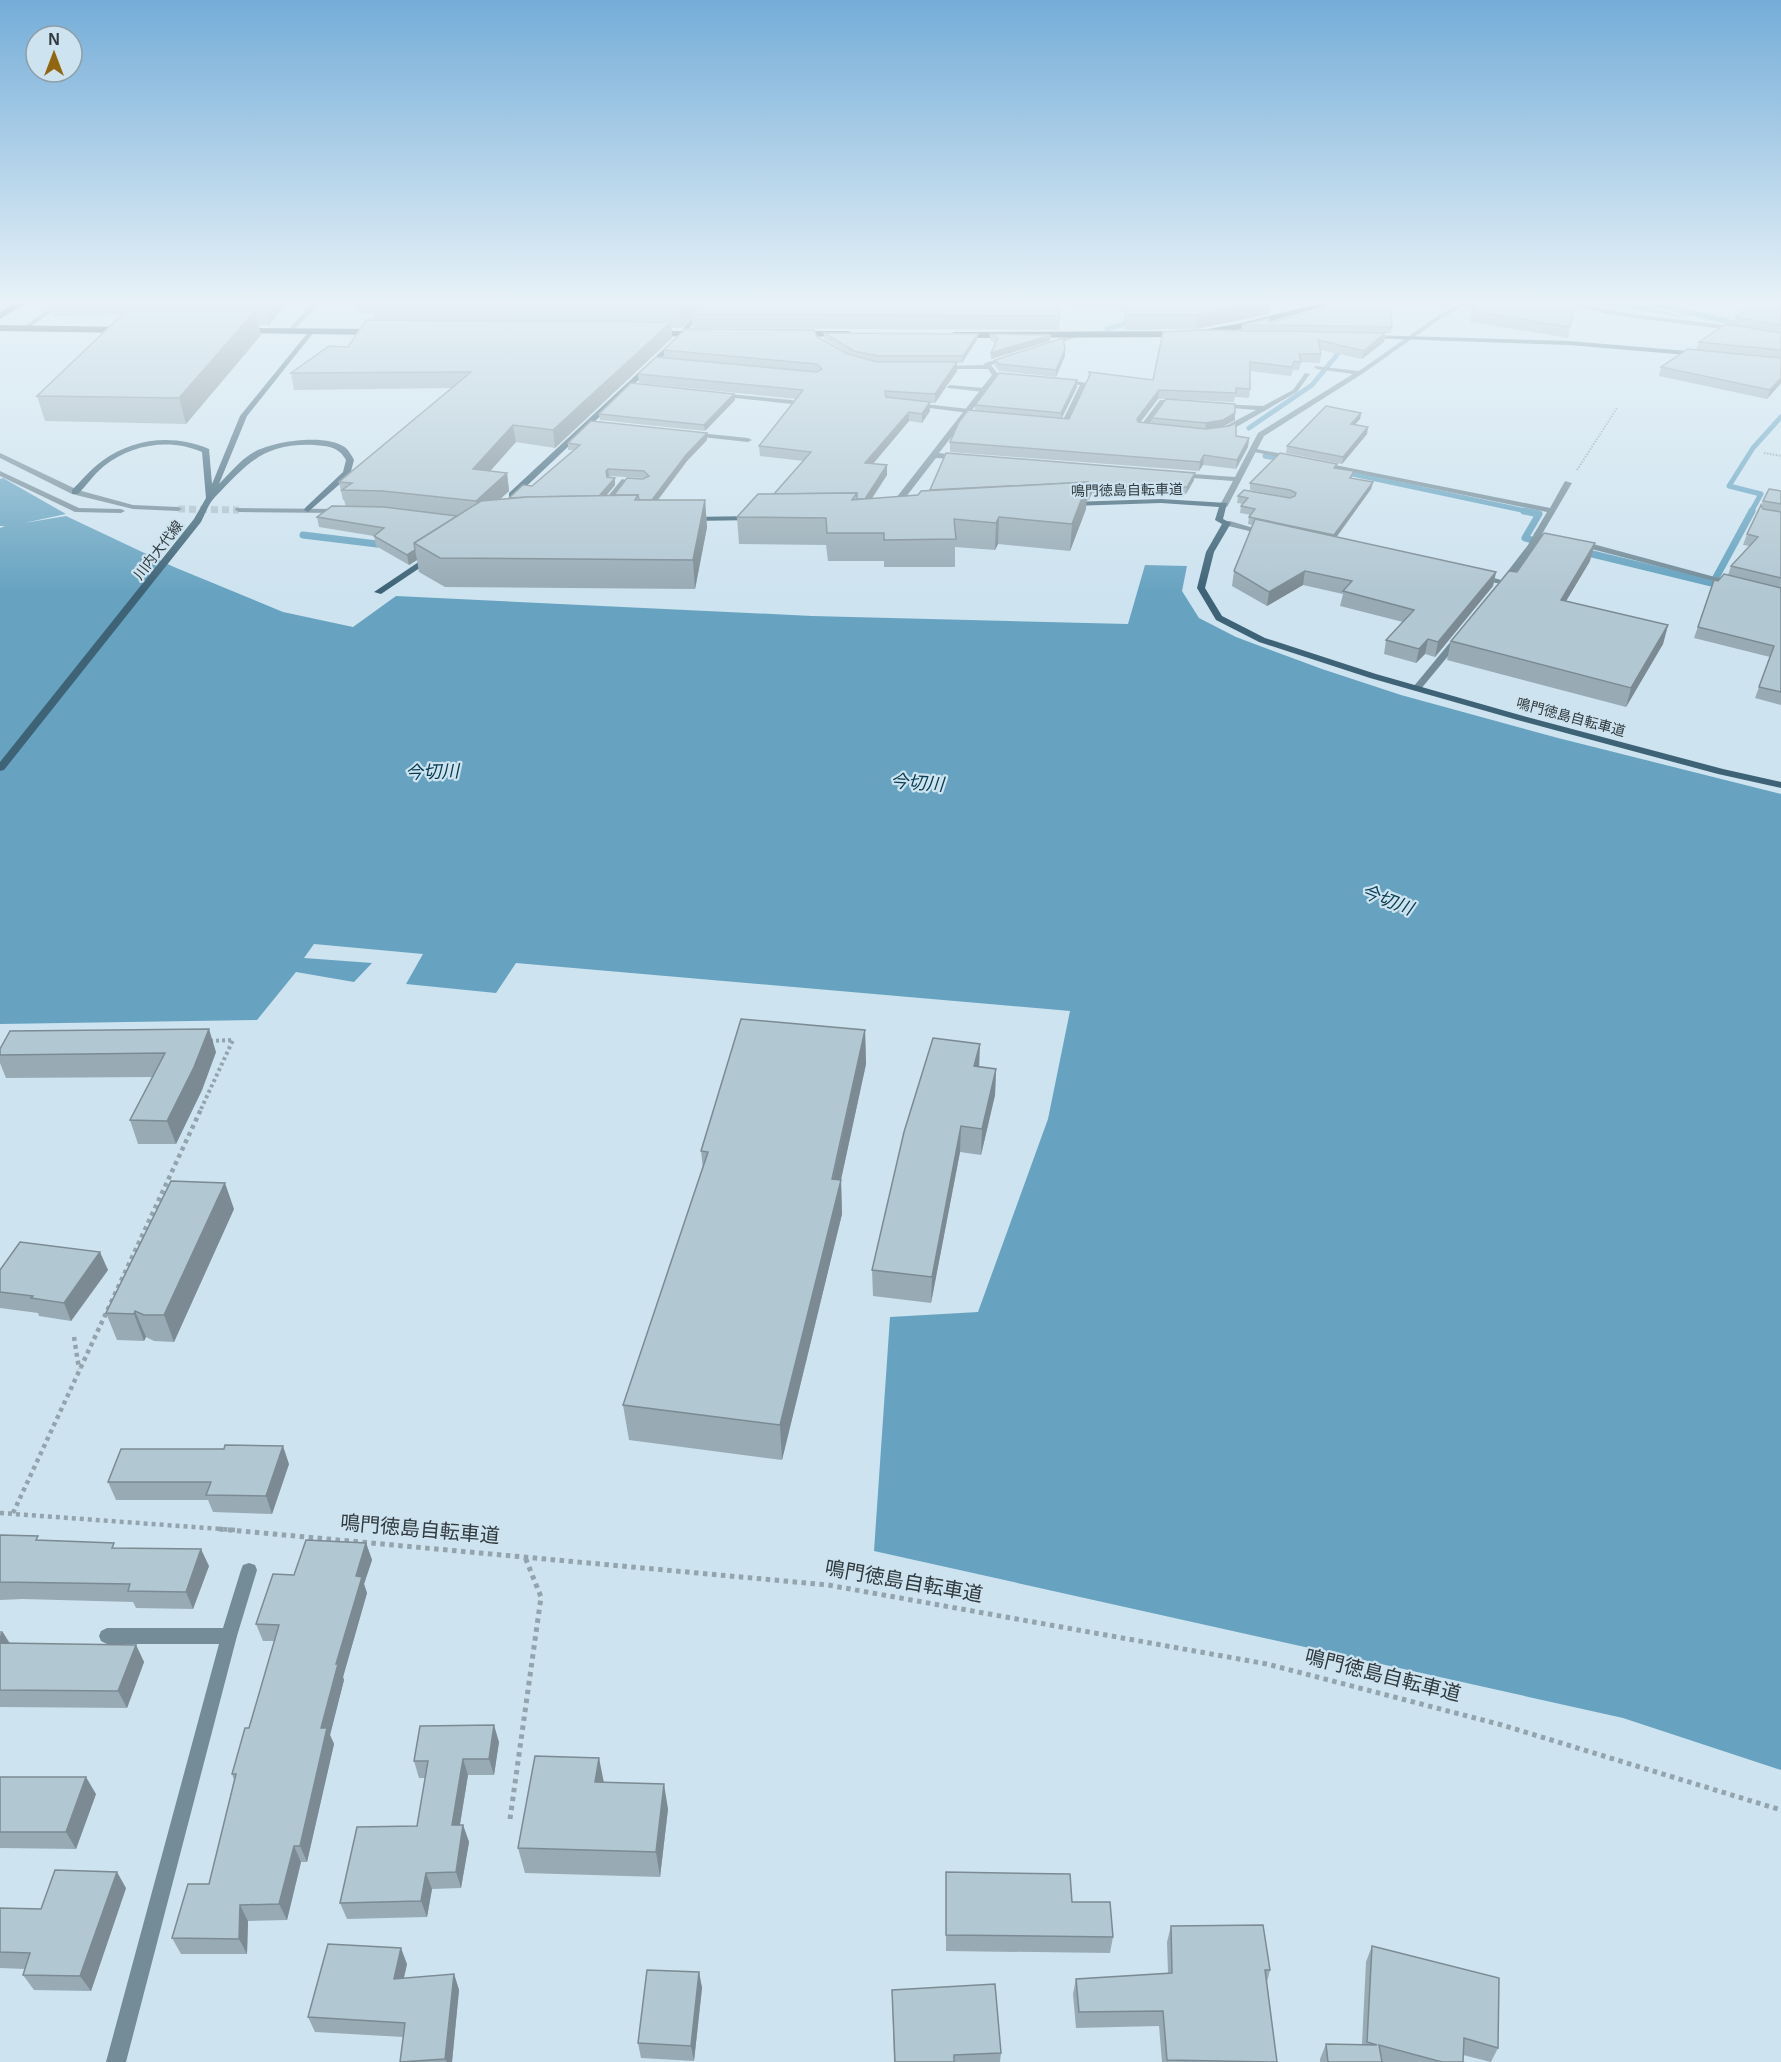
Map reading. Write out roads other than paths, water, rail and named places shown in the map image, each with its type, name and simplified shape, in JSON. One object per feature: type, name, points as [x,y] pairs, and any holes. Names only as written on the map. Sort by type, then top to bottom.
[{"type":"main road","name":"川内大代線","points":[[0,768],[198,520],[209,500],[244,416],[257,399]]},
{"type":"main road","points":[[507,501],[614,399]]},
{"type":"main road","points":[[75,492],[104,463],[125,451],[141,444],[179,441],[195,445],[206,451],[209,500]]},
{"type":"main road","points":[[209,500],[245,462],[259,452],[278,446],[303,443],[325,443],[343,449],[350,460],[347,473],[308,510]]},
{"type":"main road","name":"鳴門徳島自転車道","points":[[1063,504],[1161,501],[1224,505]]},
{"type":"main road","points":[[1224,505],[1219,520],[1227,523]]},
{"type":"main road","points":[[888,515],[898,514]]},
{"type":"main road","points":[[677,519],[761,517]]},
{"type":"main road","name":"鳴門徳島自転車道","points":[[1227,523],[1210,552],[1201,588],[1219,618],[1262,640],[1417,688],[1711,769],[1781,785]]},
{"type":"main road","points":[[378,592],[444,549]]},
{"type":"street","points":[[764,399],[792,402]]},
{"type":"street","points":[[888,515],[978,399]]},
{"type":"street","points":[[1042,422],[1064,424],[1076,399]]},
{"type":"street","points":[[1215,433],[1225,431],[1280,399]]},
{"type":"street","points":[[1224,505],[1261,435],[1316,399]]},
{"type":"street","points":[[1163,431],[1142,429],[1162,401],[1185,403]]},
{"type":"street","points":[[1208,404],[1264,408]]},
{"type":"street","points":[[911,405],[977,416]]},
{"type":"street","points":[[589,423],[601,424]]},
{"type":"street","points":[[680,433],[748,440]]},
{"type":"street","points":[[1254,450],[1300,459]]},
{"type":"street","points":[[0,455],[75,492],[133,507],[178,509]]},
{"type":"street","points":[[933,455],[968,458]]},
{"type":"street","points":[[1311,461],[1552,511]]},
{"type":"street","points":[[0,473],[78,510],[121,511]]},
{"type":"street","points":[[1168,474],[1238,479]]},
{"type":"street","points":[[612,480],[634,481]]},
{"type":"street","points":[[600,512],[625,481]]},
{"type":"street","points":[[1496,591],[1532,546],[1568,483]]},
{"type":"street","points":[[1232,491],[1243,493]]},
{"type":"street","points":[[239,510],[352,512]]},
{"type":"street","points":[[1227,523],[1276,535]]},
{"type":"street","points":[[1538,534],[1720,583],[1742,585]]},
{"type":"street","points":[[1471,575],[1503,583]]},
{"type":"street","points":[[1417,688],[1467,627]]},
{"type":"street","points":[[116,2062],[229,1636],[249,1570]]},
{"type":"street","points":[[107,1636],[229,1636]]},
{"type":"water","name":"今切川","points":[[3,478],[66,514],[24,523],[66,516],[174,567],[283,612],[353,627],[396,596],[812,616],[1128,624],[1145,565],[1187,566],[1182,591],[1199,618],[1236,637],[1401,695],[1558,738],[1781,794],[1781,1770],[1623,1718],[874,1551],[890,1317],[978,1312],[1048,1119],[1070,1011],[516,963],[496,993],[406,984],[423,954],[314,944],[304,958],[372,963],[354,982],[296,972],[257,1020],[0,1024],[0,528],[5,526],[0,526],[0,479]]},
{"type":"waterway","points":[[1249,428],[1291,399]]},
{"type":"waterway","points":[[1751,512],[1761,494],[1729,486],[1753,448],[1781,417]]},
{"type":"waterway","points":[[1265,456],[1285,460]]},
{"type":"waterway","points":[[1343,472],[1531,512]]},
{"type":"waterway","points":[[1524,511],[1539,514],[1525,538],[1543,543]]},
{"type":"waterway","points":[[1713,583],[1752,511]]},
{"type":"waterway","points":[[303,535],[377,544]]},
{"type":"waterway","points":[[1580,551],[1724,586]]},
{"type":"tunnel","points":[[178,509],[239,510]]}]
